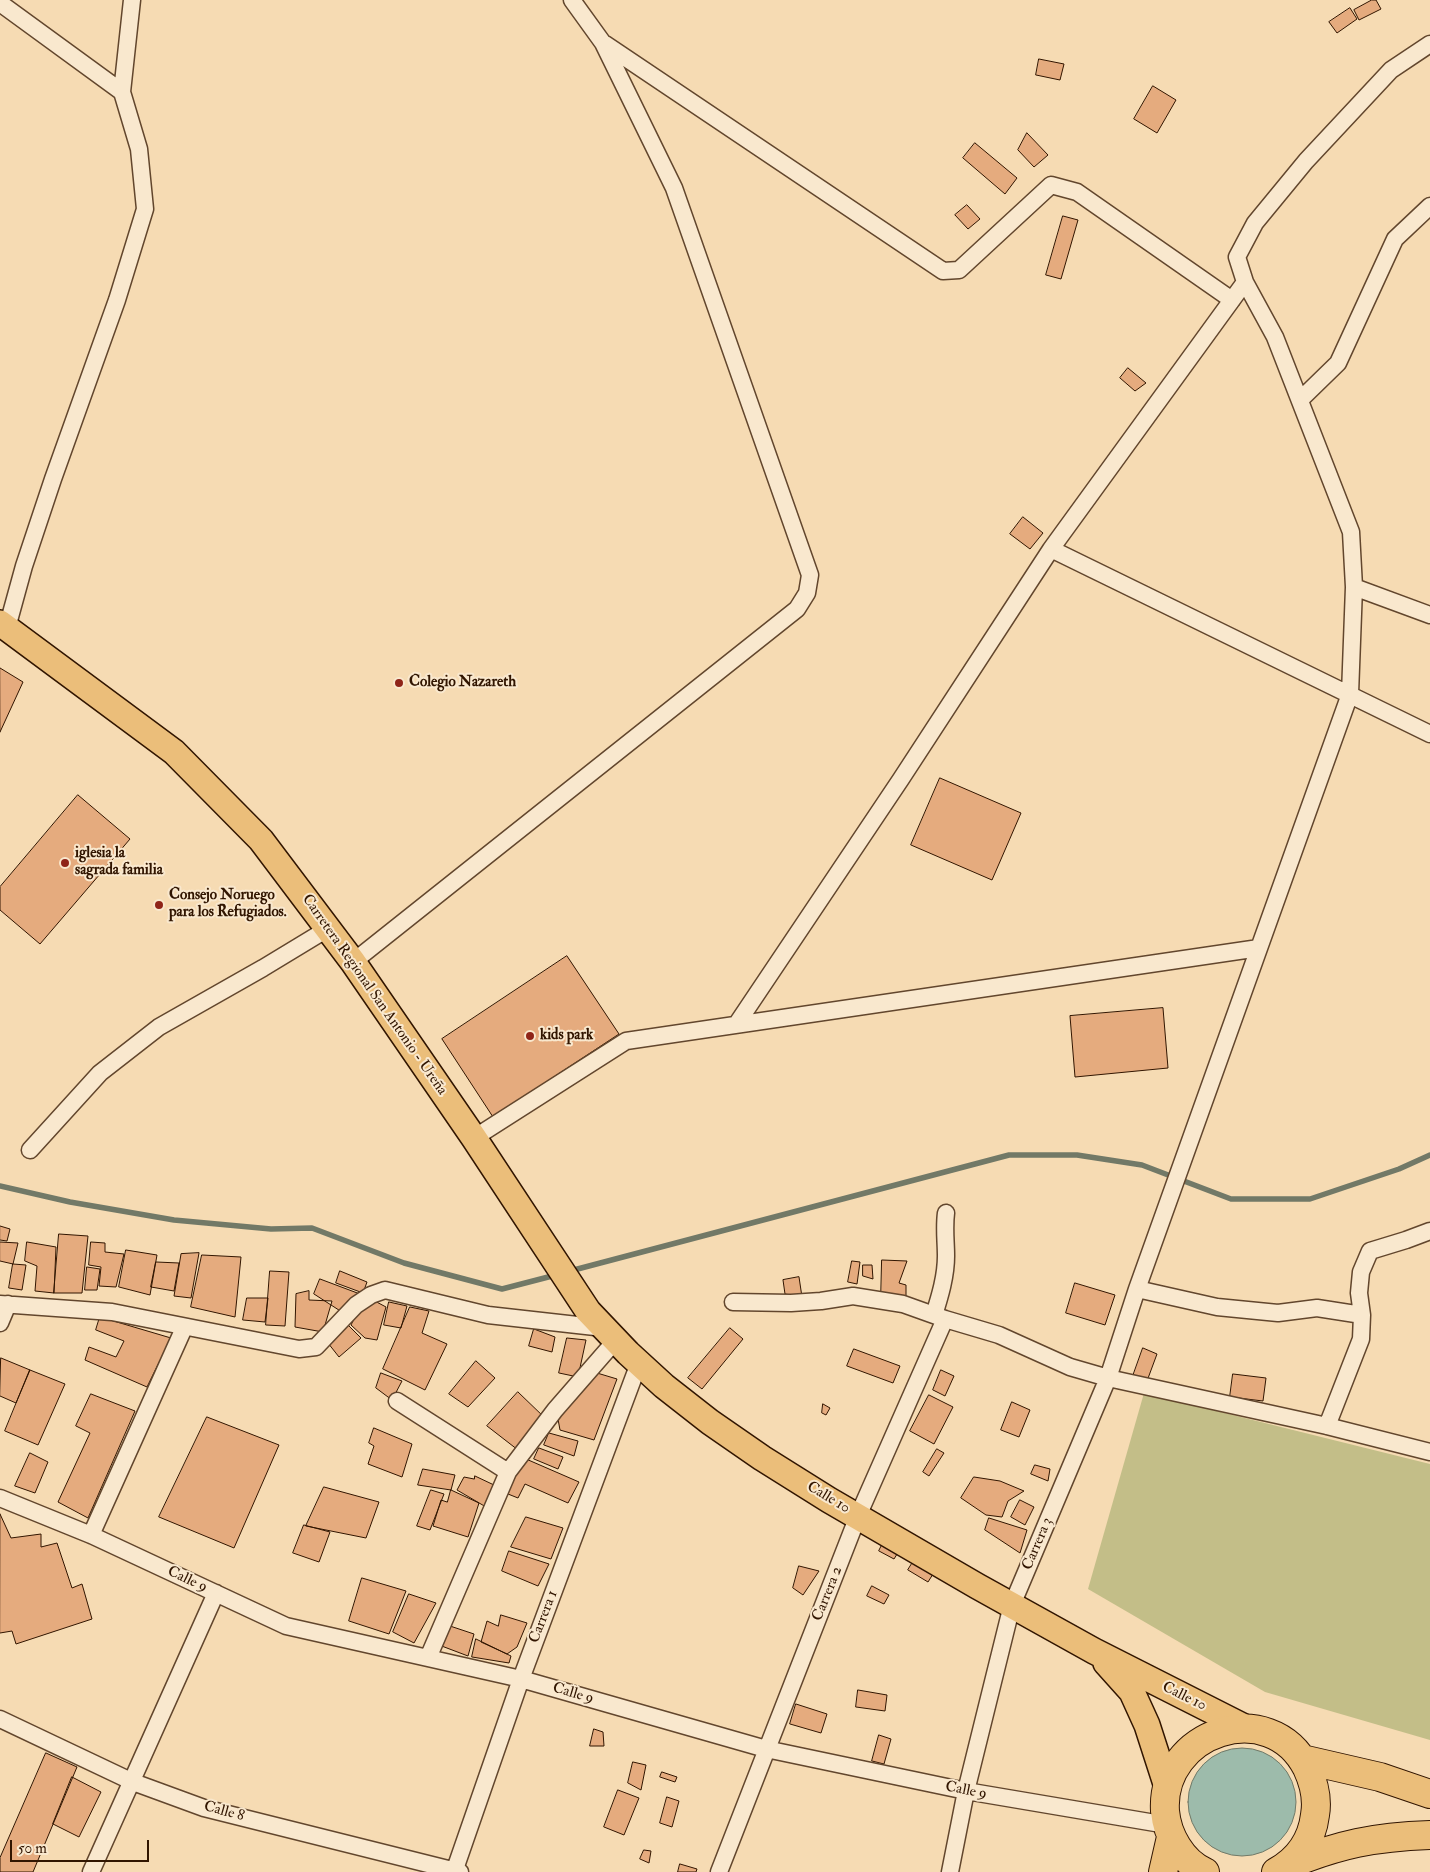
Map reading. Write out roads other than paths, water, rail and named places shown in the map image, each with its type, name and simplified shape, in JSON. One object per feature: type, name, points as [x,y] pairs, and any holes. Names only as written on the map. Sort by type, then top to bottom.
[{"type":"highway","points":[[1163,1872],[1169,1831],[1165,1800],[1167,1787],[1175,1767],[1189,1749],[1206,1737],[1226,1730],[1248,1728],[1269,1734],[1288,1744],[1302,1759],[1313,1780],[1317,1804],[1314,1827],[1303,1849],[1281,1869]]},
{"type":"highway","points":[[1302,1759],[1380,1777],[1430,1794]]},
{"type":"highway","points":[[1169,1831],[1184,1856],[1205,1872]]},
{"type":"highway","points":[[1281,1869],[1322,1851],[1358,1842],[1384,1837],[1430,1835]]},
{"type":"main road","name":"Carretera Regional San Antonio - Ureña","points":[[4,625],[174,752],[261,840],[353,962],[474,1138],[525,1216],[603,1326]]},
{"type":"main road","name":"Calle 10","points":[[603,1326],[664,1386],[710,1422],[762,1458],[858,1516],[1094,1651],[1248,1728]]},
{"type":"main road","name":"Calle 10","points":[[1094,1651],[1114,1670],[1132,1692],[1147,1726],[1167,1787]]},
{"type":"street","points":[[4,625],[44,505],[117,300],[145,209],[139,149],[122,92],[132,0]]},
{"type":"street","points":[[353,962],[797,609],[808,594],[810,575],[674,188],[603,43],[572,0]]},
{"type":"street","points":[[0,3],[122,92]]},
{"type":"street","points":[[603,43],[943,271],[958,270],[1051,185],[1077,192],[1232,300]]},
{"type":"street","name":"Carrera 3","points":[[950,1872],[966,1791],[1012,1605],[1108,1378],[1190,1141],[1350,694],[1354,587],[1351,532],[1275,337],[1245,282],[1237,257],[1255,223],[1306,161],[1391,70],[1430,44]]},
{"type":"street","points":[[1300,400],[1338,363],[1395,240],[1430,206]]},
{"type":"street","points":[[736,1025],[901,779],[1051,549],[1245,282]]},
{"type":"street","points":[[1051,549],[1430,734]]},
{"type":"street","points":[[1354,587],[1430,615]]},
{"type":"street","points":[[30,1150],[100,1073],[159,1027],[329,928]]},
{"type":"street","points":[[474,1138],[626,1041],[1259,948]]},
{"type":"street","name":"Carrera 2","points":[[719,1872],[858,1516],[939,1317],[946,1258],[944,1230],[946,1213]]},
{"type":"street","points":[[1327,1426],[1361,1338],[1360,1272],[1370,1251],[1430,1231]]},
{"type":"street","points":[[1138,1289],[1217,1307],[1278,1313],[1317,1308],[1362,1315]]},
{"type":"street","points":[[0,1323],[4,1304],[112,1312],[184,1328],[306,1349],[316,1347],[356,1305],[371,1295],[385,1290],[488,1315],[603,1326],[555,1410],[508,1472],[428,1658]]},
{"type":"street","points":[[733,1302],[791,1303],[853,1296],[903,1304],[999,1335],[1070,1367],[1108,1378],[1327,1426],[1430,1452]]},
{"type":"street","points":[[90,1535],[184,1328]]},
{"type":"street","name":"Carrera 1","points":[[456,1872],[521,1679],[639,1363]]},
{"type":"street","points":[[397,1401],[508,1472]]},
{"type":"street","name":"Calle 9","points":[[0,1498],[90,1535],[286,1626],[521,1679],[766,1749],[1169,1831]]},
{"type":"street","points":[[91,1872],[216,1593]]},
{"type":"street","name":"Calle 8","points":[[0,1719],[132,1782],[204,1808],[456,1872]]},
{"type":"waterway","points":[[570,1271],[1009,1155],[1077,1155],[1142,1165],[1231,1199],[1310,1199],[1399,1169],[1430,1155]]},
{"type":"waterway","points":[[0,1186],[70,1202],[174,1220],[271,1229],[312,1228],[404,1263],[502,1289],[556,1275]]},
{"type":"place","name":"Colegio Nazareth","points":[[399,683]]},
{"type":"place","name":"iglesia la sagrada familia","points":[[65,863]]},
{"type":"place","name":"Consejo Noruego para los Refugiados.","points":[[159,905]]},
{"type":"place","name":"kids park","points":[[530,1036]]}]
